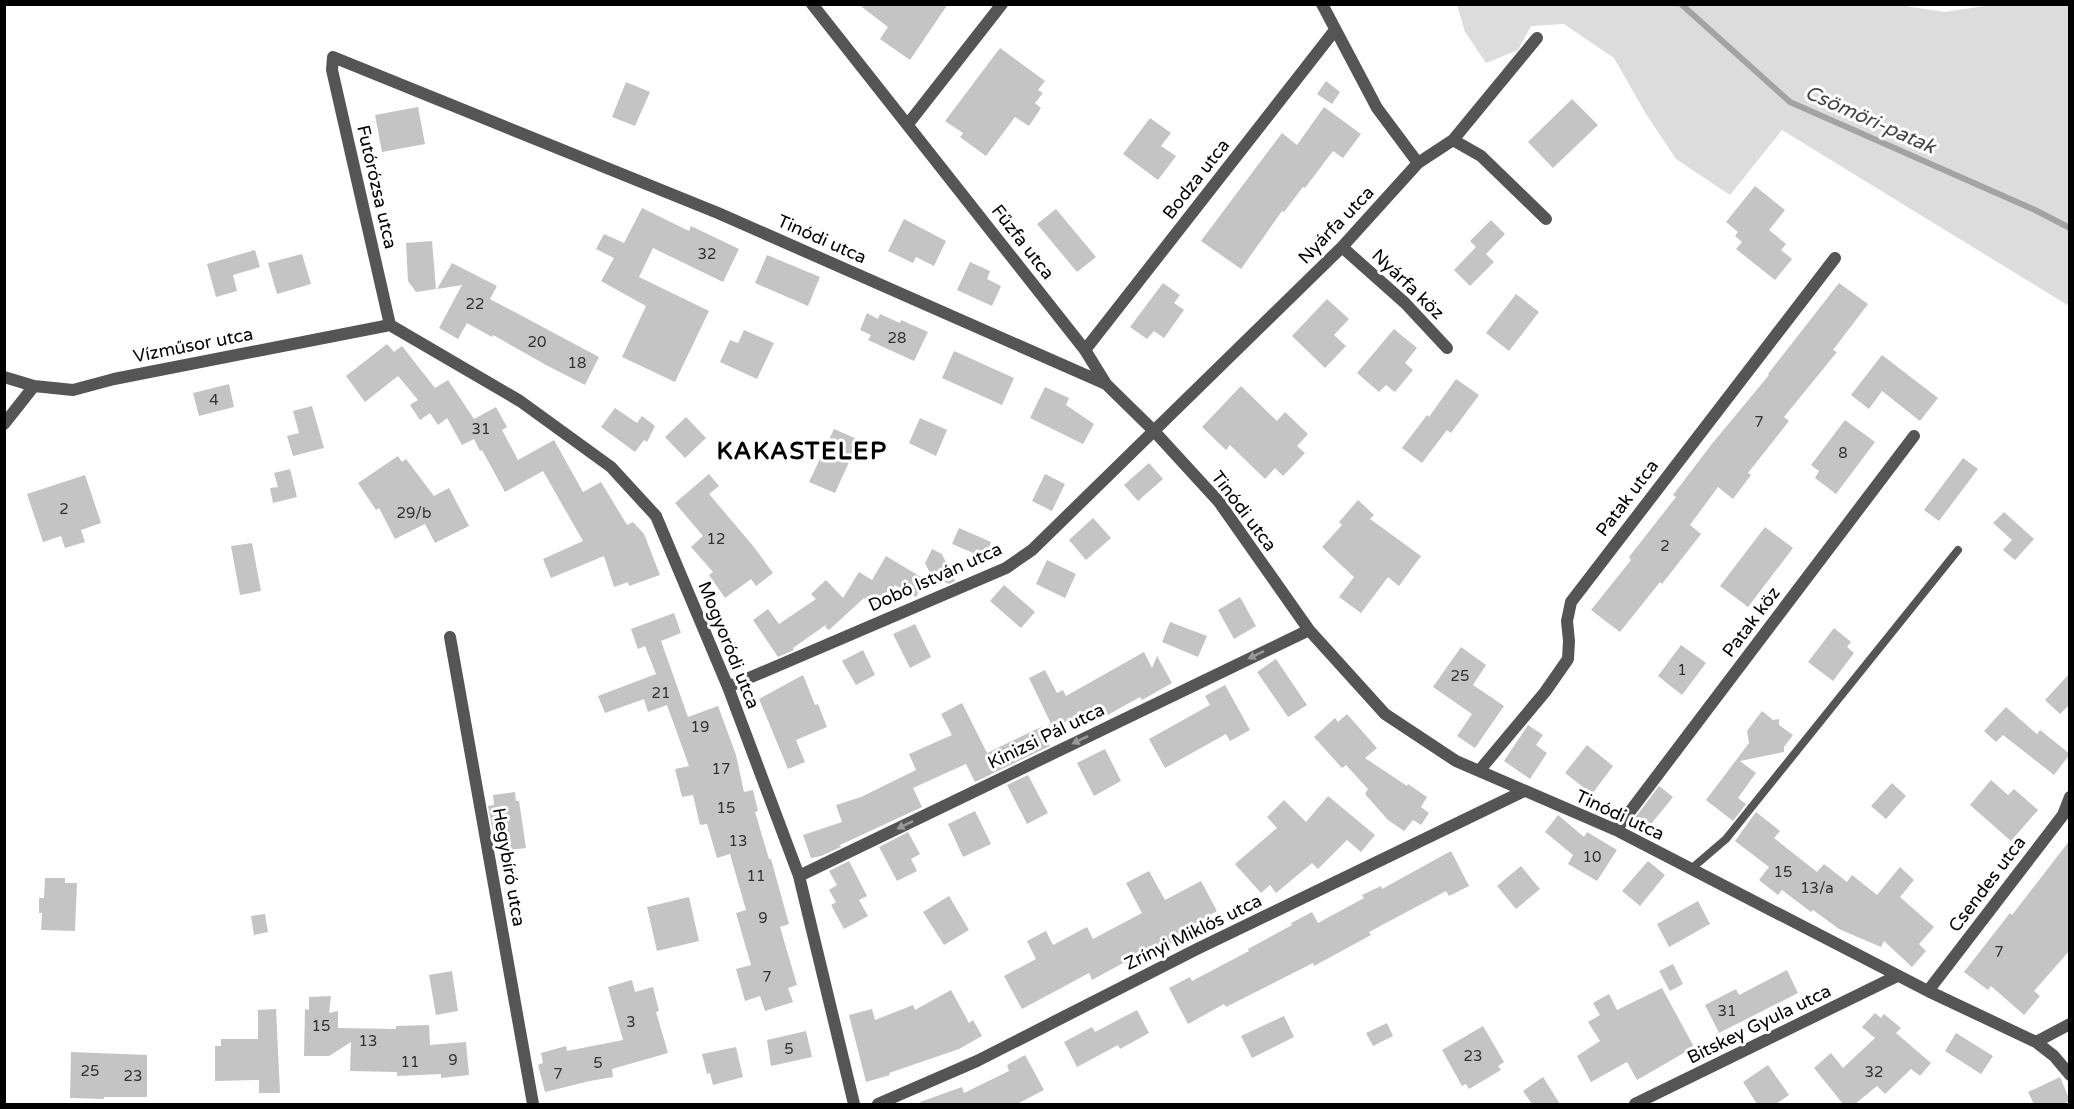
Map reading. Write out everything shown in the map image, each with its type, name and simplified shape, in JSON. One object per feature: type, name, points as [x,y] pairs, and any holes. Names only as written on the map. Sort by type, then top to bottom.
[{"type":"street","name":"Fűzfa utca","points":[[812,4],[1085,350],[1106,384]]},
{"type":"street","points":[[908,124],[1002,4]]},
{"type":"street","points":[[1322,4],[1377,108],[1419,163]]},
{"type":"street","name":"Bodza utca","points":[[1085,350],[1335,30]]},
{"type":"street","name":"Nyárfa utca","points":[[1154,431],[1342,247],[1419,163],[1453,140],[1537,38]]},
{"type":"street","name":"Futórózsa utca","points":[[333,57],[332,70],[390,325]]},
{"type":"street","name":"Tinódi utca","points":[[333,57],[718,213],[1106,384],[1154,431],[1218,502],[1309,630],[1385,714],[1456,760],[1616,830],[1898,976],[2036,1042],[2054,1056],[2070,1075]]},
{"type":"street","points":[[1453,140],[1481,156],[1545,219]]},
{"type":"street","name":"Nyárfa köz","points":[[1342,247],[1405,303],[1447,348]]},
{"type":"street","name":"Patak utca","points":[[1479,771],[1545,692],[1568,659],[1567,621],[1571,602],[1835,258]]},
{"type":"street","name":"Vízműsor utca","points":[[4,377],[34,386],[73,390],[114,379],[390,325]]},
{"type":"street","name":"Mogyoródi utca","points":[[390,325],[520,400],[611,467],[656,516],[728,687],[799,876],[854,1104]]},
{"type":"street","points":[[4,424],[34,386]]},
{"type":"street","name":"Dobó István utca","points":[[728,687],[1006,568],[1032,550],[1154,431]]},
{"type":"street","name":"Patak köz","points":[[1616,830],[1914,436]]},
{"type":"street","name":"Kinizsi Pál utca","points":[[799,876],[1309,630]]},
{"type":"street","name":"Hegybíró utca","points":[[450,636],[533,1104]]},
{"type":"street","name":"Zrínyi Miklós utca","points":[[878,1104],[977,1061],[1197,949],[1524,791]]},
{"type":"street","name":"Csendes utca","points":[[1928,991],[2063,815],[2070,797]]},
{"type":"street","name":"Bitskey Gyula utca","points":[[1635,1104],[1898,976]]},
{"type":"street","points":[[2036,1042],[2070,1024]]},
{"type":"lane","points":[[1691,869],[1726,838],[1958,550]]},
{"type":"shaded area","points":[[1892,4],[1944,12],[1991,5],[2069,5],[2069,306],[1782,130],[1730,195],[1676,159],[1646,114],[1614,58],[1564,24],[1531,26],[1518,50],[1486,63],[1465,32],[1457,5]]},
{"type":"building","points":[[858,4],[948,4],[910,60],[880,39],[888,27]]},
{"type":"building","points":[[1000,48],[1045,81],[1038,90],[1043,93],[1035,103],[1041,108],[1029,126],[1015,117],[986,156],[960,137],[963,133],[945,121]]},
{"type":"building","points":[[1326,81],[1340,92],[1332,104],[1317,94]]},
{"type":"building","points":[[626,82],[650,92],[635,126],[612,117]]},
{"type":"building","points":[[1572,99],[1598,125],[1553,168],[1528,142]]},
{"type":"building","points":[[418,107],[425,144],[382,152],[375,115]]},
{"type":"building","points":[[1324,107],[1361,134],[1343,158],[1333,151],[1305,188],[1303,187],[1284,212],[1282,211],[1241,269],[1201,241],[1282,133],[1297,145]]},
{"type":"building","points":[[1150,118],[1171,133],[1161,146],[1176,156],[1158,180],[1123,154]]},
{"type":"building","points":[[1755,186],[1785,210],[1769,230],[1786,244],[1781,250],[1792,259],[1775,280],[1736,249],[1742,242],[1735,236],[1738,232],[1726,222]]},
{"type":"building","points":[[642,208],[689,231],[691,226],[739,249],[723,282],[653,248],[639,277],[709,311],[675,382],[622,357],[646,306],[601,281],[614,258],[596,249],[604,234],[624,243]]},
{"type":"building","points":[[1056,209],[1096,257],[1077,272],[1037,224]]},
{"type":"building","points":[[904,219],[946,241],[934,266],[916,257],[913,263],[888,251]]},
{"type":"building","points":[[1491,220],[1505,234],[1486,254],[1494,262],[1470,286],[1454,270],[1476,247],[1470,241]]},
{"type":"building","points":[[432,241],[436,289],[416,292],[408,281],[406,243]]},
{"type":"building","points":[[255,250],[260,267],[233,275],[237,291],[216,297],[207,264]]},
{"type":"building","points":[[302,254],[311,284],[277,294],[268,263]]},
{"type":"building","points":[[767,255],[820,277],[808,306],[755,283]]},
{"type":"building","points":[[970,262],[990,271],[987,279],[1001,286],[992,306],[957,290]]},
{"type":"building","points":[[452,263],[497,286],[490,299],[599,357],[585,385],[467,323],[458,339],[439,328],[462,285],[437,289]]},
{"type":"building","points":[[1163,283],[1180,295],[1174,303],[1184,310],[1164,338],[1154,331],[1147,339],[1130,327]]},
{"type":"building","points":[[1839,283],[1868,304],[1833,350],[1837,352],[1784,417],[1789,421],[1748,473],[1751,475],[1733,499],[1718,487],[1690,525],[1701,534],[1620,632],[1591,610],[1631,560],[1629,557],[1676,497],[1673,495]]},
{"type":"building","points":[[1516,294],[1539,312],[1509,351],[1486,333]]},
{"type":"building","points":[[1327,299],[1349,319],[1334,335],[1346,346],[1325,368],[1292,336]]},
{"type":"building","points":[[867,313],[878,319],[880,314],[900,323],[901,320],[928,332],[914,361],[868,340],[871,335],[860,330]]},
{"type":"building","points":[[1394,329],[1417,348],[1405,363],[1413,370],[1395,392],[1386,385],[1379,392],[1357,373]]},
{"type":"building","points":[[744,330],[774,343],[757,379],[720,362],[730,340],[738,343]]},
{"type":"building","points":[[387,344],[394,352],[402,346],[435,388],[448,380],[474,419],[496,407],[507,427],[502,430],[518,460],[554,440],[583,492],[601,482],[627,525],[633,522],[644,534],[660,575],[629,586],[628,582],[614,587],[604,556],[551,578],[543,559],[583,541],[543,471],[505,492],[474,439],[462,445],[447,418],[438,425],[430,413],[420,420],[410,405],[418,400],[398,376],[365,402],[346,376]]},
{"type":"building","points":[[954,351],[1014,378],[1002,405],[942,378]]},
{"type":"building","points":[[1882,355],[1938,398],[1920,421],[1882,391],[1869,409],[1851,395]]},
{"type":"building","points":[[1456,379],[1479,395],[1451,433],[1447,430],[1422,463],[1402,448],[1427,415],[1429,417]]},
{"type":"building","points":[[229,384],[234,407],[199,416],[193,393]]},
{"type":"building","points":[[1241,386],[1277,421],[1285,412],[1308,434],[1297,446],[1305,453],[1283,476],[1275,468],[1265,479],[1230,445],[1226,450],[1202,427]]},
{"type":"building","points":[[1045,387],[1069,398],[1066,405],[1094,424],[1083,444],[1030,418]]},
{"type":"building","points":[[312,406],[324,448],[293,456],[287,436],[299,433],[293,411]]},
{"type":"building","points":[[615,408],[637,423],[642,416],[655,426],[647,442],[644,440],[635,452],[601,427]]},
{"type":"building","points":[[686,417],[706,438],[685,458],[665,437]]},
{"type":"building","points":[[920,418],[947,430],[936,456],[909,443]]},
{"type":"building","points":[[1845,420],[1875,442],[1836,494],[1815,478],[1819,471],[1811,465]]},
{"type":"building","points":[[834,429],[859,440],[835,493],[809,482]]},
{"type":"building","points":[[398,456],[402,462],[406,459],[434,496],[449,488],[469,526],[435,543],[425,524],[395,539],[379,508],[376,510],[358,483]]},
{"type":"building","points":[[1963,458],[1978,469],[1939,521],[1924,510]]},
{"type":"building","points":[[1149,463],[1163,479],[1138,501],[1124,485]]},
{"type":"building","points":[[290,469],[297,497],[273,503],[270,488],[278,487],[274,473]]},
{"type":"building","points":[[709,474],[719,486],[709,494],[773,573],[756,586],[751,579],[725,598],[709,575],[713,572],[691,547],[703,536],[675,503]]},
{"type":"building","points":[[1045,474],[1065,484],[1052,511],[1032,501]]},
{"type":"building","points":[[85,475],[101,523],[81,530],[85,542],[65,548],[61,536],[43,542],[27,494]]},
{"type":"building","points":[[1358,500],[1374,515],[1370,519],[1421,556],[1399,586],[1388,577],[1361,613],[1339,597],[1354,577],[1322,547],[1342,525],[1339,522]]},
{"type":"building","points":[[2004,512],[2034,539],[2015,560],[2003,550],[2012,540],[1993,523]]},
{"type":"building","points":[[1093,518],[1111,538],[1086,560],[1069,540]]},
{"type":"building","points":[[1765,527],[1793,548],[1748,607],[1720,586]]},
{"type":"building","points":[[959,528],[991,542],[985,558],[952,544]]},
{"type":"building","points":[[252,543],[261,591],[240,595],[231,546]]},
{"type":"building","points":[[932,549],[942,554],[955,581],[949,584],[931,575],[925,563]]},
{"type":"building","points":[[886,556],[926,580],[916,597],[895,585],[882,608],[864,598],[829,630],[825,627],[827,624],[793,648],[794,650],[778,657],[753,620],[768,609],[779,624],[816,599],[811,594],[826,580],[843,598],[859,572],[872,580]]},
{"type":"building","points":[[1047,560],[1076,574],[1065,598],[1036,584]]},
{"type":"building","points":[[1004,585],[1035,612],[1021,628],[990,601]]},
{"type":"building","points":[[1240,597],[1256,626],[1234,639],[1218,610]]},
{"type":"building","points":[[674,613],[681,633],[661,641],[688,717],[718,706],[736,755],[744,792],[753,790],[758,811],[755,812],[789,924],[780,927],[797,985],[788,988],[793,1002],[765,1011],[760,996],[745,1001],[736,969],[751,965],[736,913],[746,910],[730,854],[717,858],[707,824],[700,825],[693,795],[682,797],[675,769],[689,766],[667,705],[648,712],[644,699],[605,713],[598,696],[656,674],[645,646],[638,649],[631,629]]},
{"type":"building","points":[[1170,622],[1207,636],[1198,657],[1162,642]]},
{"type":"building","points":[[915,624],[931,657],[910,668],[893,634]]},
{"type":"building","points":[[1834,628],[1851,642],[1847,647],[1854,653],[1833,681],[1808,662]]},
{"type":"building","points":[[1681,645],[1706,663],[1682,695],[1658,676]]},
{"type":"building","points":[[1461,647],[1486,665],[1473,685],[1504,706],[1475,748],[1457,736],[1472,714],[1433,687]]},
{"type":"building","points":[[863,650],[875,675],[856,685],[842,661]]},
{"type":"building","points":[[1144,652],[1152,668],[1157,656],[1172,683],[1104,717],[1098,706],[1053,728],[1029,678],[1045,670],[1057,693],[1063,690],[1066,696]]},
{"type":"building","points":[[1276,659],[1307,705],[1288,717],[1257,672]]},
{"type":"building","points":[[2070,673],[2070,704],[2060,714],[2045,700]]},
{"type":"building","points":[[803,675],[827,727],[796,740],[805,762],[788,769],[759,699]]},
{"type":"building","points":[[1225,685],[1250,730],[1230,741],[1226,734],[1165,768],[1149,739],[1210,705],[1205,696]]},
{"type":"building","points":[[962,703],[987,753],[1041,727],[1050,746],[975,782],[966,764],[913,788],[922,807],[840,845],[841,847],[811,858],[803,835],[842,822],[836,805],[861,797],[916,770],[909,754],[952,735],[941,714]]},
{"type":"building","points":[[2006,707],[2037,734],[2040,730],[2070,754],[2054,775],[2003,735],[1996,742],[1984,731]]},
{"type":"building","points":[[1762,711],[1773,720],[1779,719],[1779,725],[1793,735],[1784,747],[1784,752],[1740,761],[1756,773],[1738,798],[1746,804],[1733,821],[1706,800],[1749,743],[1747,731]]},
{"type":"building","points":[[1347,714],[1377,748],[1365,758],[1427,797],[1421,807],[1429,813],[1421,825],[1413,820],[1404,831],[1388,820],[1365,794],[1368,789],[1346,765],[1342,768],[1314,737],[1335,718],[1338,722]]},
{"type":"building","points":[[1528,725],[1543,735],[1536,745],[1547,753],[1530,779],[1504,761]]},
{"type":"building","points":[[1587,745],[1613,766],[1592,794],[1565,773]]},
{"type":"building","points":[[1105,749],[1121,781],[1094,796],[1077,763]]},
{"type":"building","points":[[1028,775],[1048,813],[1027,824],[1007,785]]},
{"type":"building","points":[[1991,780],[2008,795],[2014,789],[2038,810],[2011,841],[1970,805]]},
{"type":"building","points":[[1892,783],[1906,796],[1886,819],[1871,806]]},
{"type":"building","points":[[1659,786],[1673,797],[1647,829],[1634,819]]},
{"type":"building","points":[[515,792],[516,801],[519,801],[526,848],[502,851],[499,831],[493,832],[488,806],[494,805],[493,795]]},
{"type":"building","points":[[1328,796],[1375,835],[1361,852],[1347,840],[1318,869],[1312,863],[1276,893],[1270,885],[1261,893],[1235,864],[1277,828],[1267,817],[1284,800],[1306,822]]},
{"type":"building","points":[[975,811],[991,844],[963,857],[948,824]]},
{"type":"building","points":[[1756,812],[1780,831],[1774,838],[1817,872],[1824,864],[1847,882],[1852,875],[1877,895],[1900,867],[1914,880],[1900,897],[1934,927],[1919,944],[1926,951],[1912,967],[1884,941],[1881,947],[1839,929],[1782,890],[1778,895],[1759,880],[1769,867],[1735,841]]},
{"type":"building","points":[[1558,815],[1584,837],[1587,832],[1617,850],[1597,881],[1568,864],[1573,855],[1545,832]]},
{"type":"building","points":[[908,832],[920,854],[911,859],[917,871],[897,881],[879,847]]},
{"type":"building","points":[[2070,840],[2070,950],[2034,991],[2040,996],[2024,1015],[1991,986],[1988,990],[1964,972]]},
{"type":"building","points":[[1451,851],[1469,886],[1449,896],[1446,891],[1369,932],[1371,935],[1314,966],[1313,963],[1226,1007],[1224,1004],[1188,1024],[1169,988],[1190,977],[1192,981],[1249,951],[1248,949],[1312,912],[1318,923],[1364,898],[1362,895],[1381,886],[1382,889]]},
{"type":"building","points":[[849,861],[867,896],[859,900],[868,916],[844,929],[831,905],[836,902],[829,890],[837,885],[829,871]]},
{"type":"building","points":[[1648,861],[1665,875],[1640,906],[1622,891]]},
{"type":"building","points":[[1521,866],[1540,889],[1516,909],[1497,886]]},
{"type":"building","points":[[1149,871],[1165,900],[1201,881],[1217,911],[1181,931],[1184,936],[1128,967],[1125,962],[1092,980],[1089,973],[1022,1009],[1004,976],[1036,959],[1027,941],[1046,931],[1053,945],[1087,927],[1093,939],[1142,913],[1126,883]]},
{"type":"building","points":[[45,878],[65,878],[65,883],[77,883],[75,931],[41,930],[42,913],[39,913],[39,898],[44,898]]},
{"type":"building","points":[[949,896],[969,930],[944,945],[923,912]]},
{"type":"building","points":[[689,897],[699,941],[657,951],[647,907]]},
{"type":"building","points":[[1698,901],[1710,924],[1669,947],[1657,924]]},
{"type":"building","points":[[265,914],[268,932],[254,935],[251,916]]},
{"type":"building","points":[[1673,964],[1683,984],[1670,991],[1659,971]]},
{"type":"building","points":[[1787,970],[1798,993],[1719,1033],[1705,1005],[1736,989],[1739,995]]},
{"type":"building","points":[[452,971],[458,1011],[436,1015],[429,975]]},
{"type":"building","points":[[632,980],[635,992],[653,987],[659,1011],[656,1012],[668,1053],[612,1069],[613,1077],[545,1092],[538,1065],[543,1063],[541,1053],[566,1046],[567,1051],[623,1040],[608,987]]},
{"type":"building","points":[[1662,988],[1694,1047],[1637,1080],[1627,1062],[1591,1082],[1577,1056],[1600,1041],[1588,1022],[1600,1015],[1593,1003],[1609,994],[1617,1010]]},
{"type":"building","points":[[951,990],[969,1023],[973,1020],[982,1036],[959,1049],[866,1082],[849,1015],[872,1009],[875,1020],[913,1005],[915,1010]]},
{"type":"building","points":[[331,996],[329,1013],[338,1011],[338,1028],[396,1029],[396,1026],[429,1025],[430,1045],[466,1042],[469,1075],[441,1078],[441,1074],[397,1076],[397,1072],[350,1071],[351,1042],[329,1056],[304,1056],[305,1009],[309,1010],[309,997]]},
{"type":"building","points":[[276,1009],[280,1093],[259,1093],[259,1080],[215,1081],[215,1046],[221,1046],[221,1039],[258,1039],[258,1010]]},
{"type":"building","points":[[1137,1010],[1149,1033],[1120,1049],[1118,1045],[1077,1067],[1064,1042],[1092,1027],[1095,1032]]},
{"type":"building","points":[[1875,1013],[1881,1018],[1884,1014],[1901,1028],[1896,1033],[1931,1063],[1920,1076],[1911,1069],[1885,1094],[1877,1086],[1855,1104],[1843,1104],[1814,1068],[1831,1053],[1843,1068],[1875,1038],[1862,1027]]},
{"type":"building","points":[[1284,1016],[1294,1037],[1252,1058],[1241,1036]]},
{"type":"building","points":[[1387,1023],[1393,1036],[1373,1046],[1366,1033]]},
{"type":"building","points":[[1483,1026],[1504,1062],[1498,1066],[1501,1070],[1469,1089],[1466,1084],[1462,1086],[1442,1050]]},
{"type":"building","points":[[806,1031],[812,1057],[771,1066],[767,1040]]},
{"type":"building","points":[[1956,1033],[1993,1056],[1981,1074],[1945,1051]]},
{"type":"building","points":[[736,1047],[743,1077],[713,1085],[710,1073],[707,1074],[702,1054]]},
{"type":"building","points":[[71,1052],[147,1055],[147,1097],[70,1098]]},
{"type":"building","points":[[1025,1055],[1044,1090],[1017,1104],[921,1104],[920,1102],[962,1087],[964,1093],[1009,1071],[1007,1065]]},
{"type":"building","points":[[1768,1065],[1789,1095],[1776,1104],[1757,1104],[1743,1082]]},
{"type":"building","points":[[1543,1077],[1560,1104],[1532,1104],[1523,1091]]},
{"type":"building","points":[[2060,1077],[2070,1101],[2062,1104],[2034,1104],[2028,1092]]},
{"type":"waterway","name":"Csömöri-patak","points":[[1681,4],[1790,102],[2035,210],[2070,228]]},
{"type":"district","name":"KAKASTELEP","points":[[802,451]]}]
